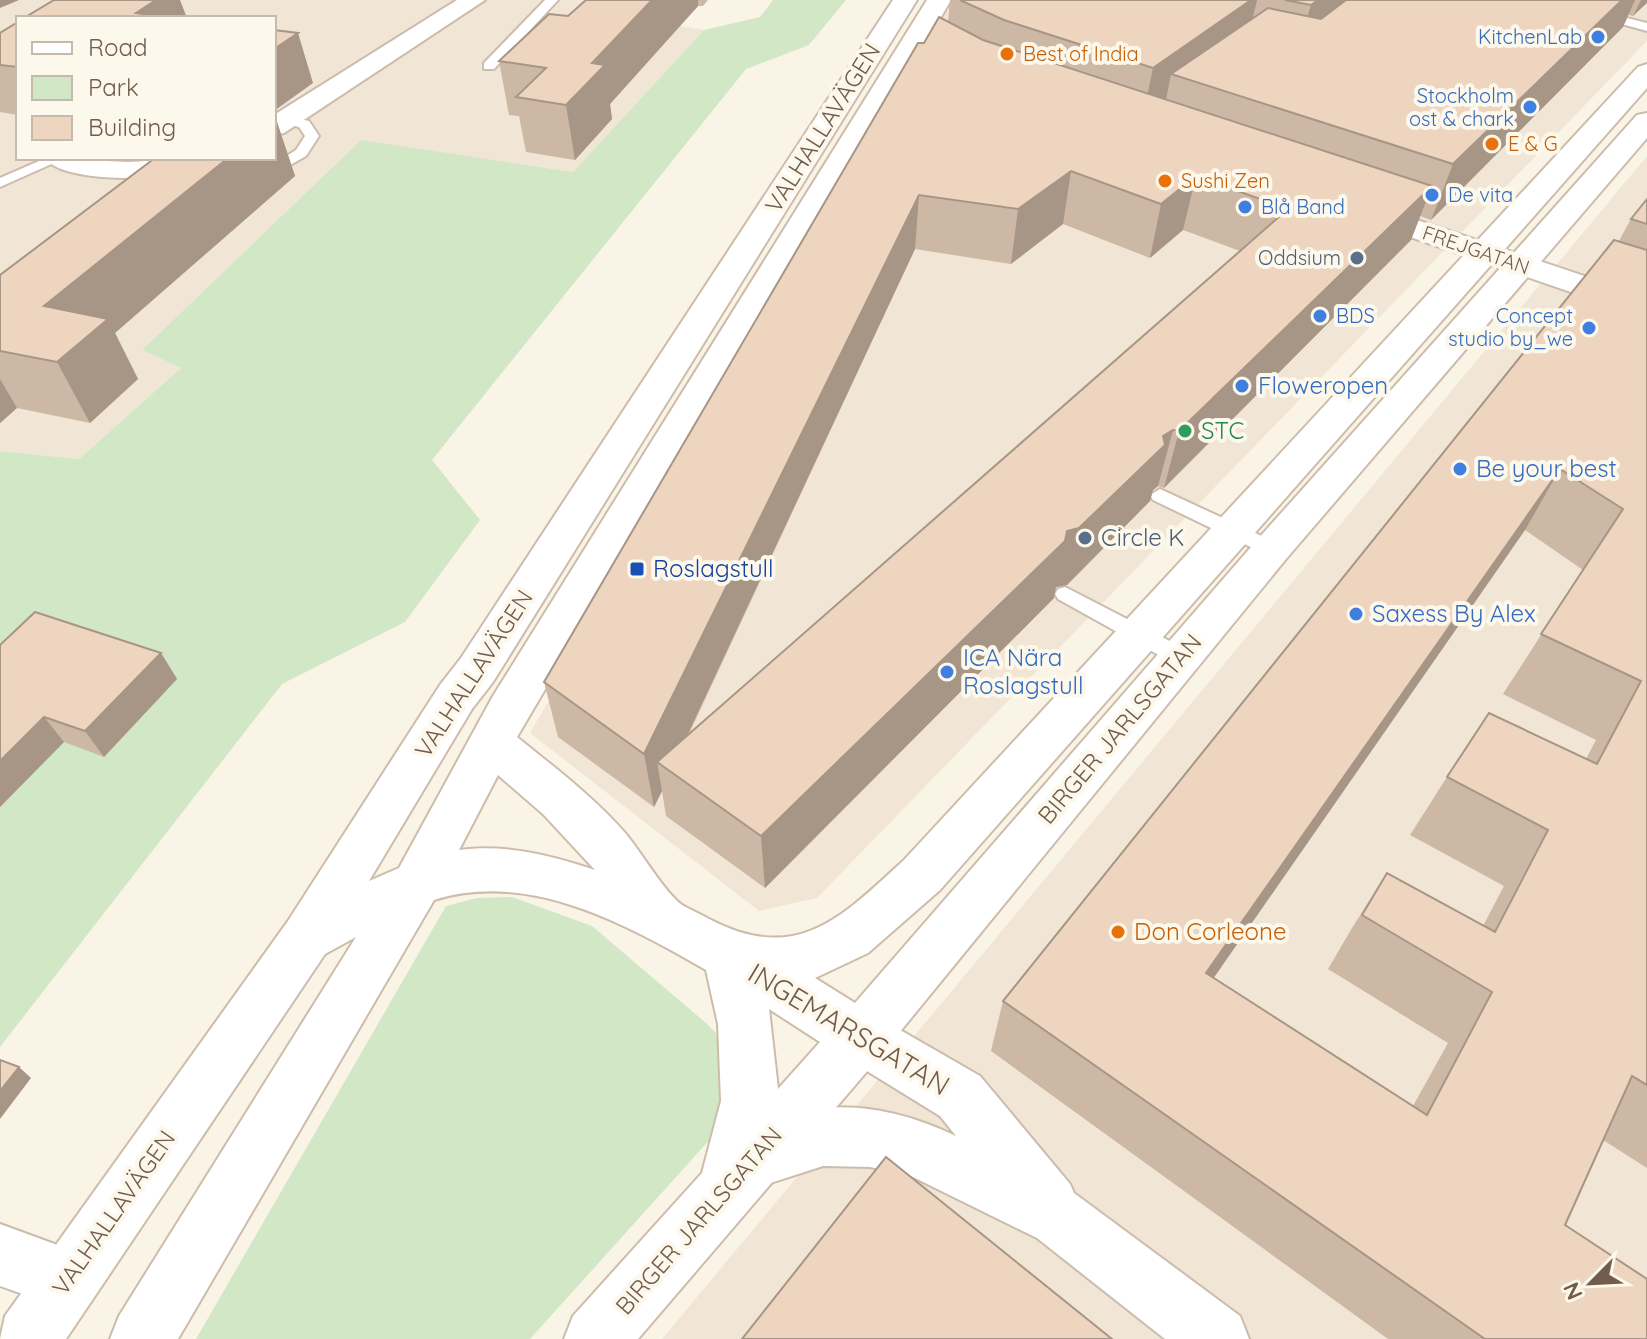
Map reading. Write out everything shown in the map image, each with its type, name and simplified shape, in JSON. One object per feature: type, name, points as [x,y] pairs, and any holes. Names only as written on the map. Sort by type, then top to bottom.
[{"type":"street","points":[[280,123],[473,0]]},
{"type":"street","name":"VALHALLAVÄGEN","points":[[142,1339],[416,885],[490,741],[916,49],[939,0]]},
{"type":"street","name":"VALHALLAVÄGEN","points":[[28,1339],[306,938],[456,697],[477,670],[584,506],[916,49]]},
{"type":"street","name":"BIRGER JARLSGATAN","points":[[596,1339],[861,1037],[1272,549],[1647,72]]},
{"type":"street","name":"BIRGER JARLSGATAN","points":[[729,956],[762,961],[796,961],[840,943],[871,923],[922,875],[1232,531],[1503,259],[1647,121]]},
{"type":"street","points":[[63,160],[79,166],[115,170],[216,162]]},
{"type":"street","points":[[177,197],[216,162]]},
{"type":"street","name":"FREJGATAN","points":[[1326,198],[1647,308]]},
{"type":"street","name":"INGEMARSGATAN","points":[[490,741],[560,800],[607,847],[661,918]]},
{"type":"street","name":"INGEMARSGATAN","points":[[306,938],[416,885],[462,871],[523,871],[564,880],[661,918],[960,1096],[1058,1217]]},
{"type":"street","name":"INGEMARSGATAN","points":[[729,956],[745,1024],[750,1101],[741,1172]]},
{"type":"street","name":"INGEMARSGATAN","points":[[741,1172],[823,1137],[870,1138],[919,1149],[1058,1217],[1217,1339]]},
{"type":"street","points":[[0,1255],[68,1279]]},
{"type":"lane","points":[[489,66],[552,0]]},
{"type":"lane","points":[[1541,0],[1647,27]]},
{"type":"lane","points":[[273,171],[308,148],[312,136],[304,124],[280,123]]},
{"type":"lane","points":[[0,183],[53,160]]},
{"type":"lane","points":[[1160,495],[1272,549]]},
{"type":"lane","points":[[1065,594],[1181,657]]},
{"type":"shaded area","points":[[0,0],[591,0],[591,11],[704,30],[573,172],[360,141],[142,350],[181,368],[79,459],[0,451]]},
{"type":"shaded area","points":[[952,0],[1647,0],[1647,41],[817,898],[759,911],[530,733]]},
{"type":"shaded area","points":[[1647,156],[1647,1339],[662,1339]]},
{"type":"green space","points":[[773,0],[846,0],[809,45],[746,69],[432,460],[480,520],[405,622],[282,684],[0,1047],[0,451],[79,459],[181,368],[142,350],[361,140],[573,172],[704,30],[760,17]]},
{"type":"green space","points":[[512,897],[592,926],[724,1041],[722,1126],[530,1339],[196,1339],[446,906],[477,898]]},
{"type":"building","points":[[54,0],[156,0],[136,13],[160,16],[27,16]]},
{"type":"building","points":[[586,0],[652,0],[592,63],[605,65],[566,105],[516,97],[546,68],[499,61],[549,14],[568,16]]},
{"type":"building","points":[[960,0],[1251,0],[1153,68],[1004,20]]},
{"type":"building","points":[[1285,0],[1318,0],[1311,5]]},
{"type":"building","points":[[1346,0],[1622,0],[1453,164],[1171,74],[1268,8],[1321,19]]},
{"type":"building","points":[[939,17],[983,40],[1432,186],[1179,431],[1173,430],[1163,436],[1165,445],[1079,528],[1067,531],[1065,541],[761,836],[657,762],[1288,209],[1196,176],[1161,204],[1071,171],[1018,209],[919,195],[644,754],[544,682],[918,43],[924,43]]},
{"type":"building","points":[[16,23],[16,67],[0,65],[0,33]]},
{"type":"building","points":[[276,30],[298,33],[276,48]]},
{"type":"building","points":[[152,160],[226,160],[44,306],[108,319],[57,362],[0,351],[0,275]]},
{"type":"building","points":[[1647,199],[1647,224],[1631,219]]},
{"type":"building","points":[[1614,240],[1647,250],[1647,1085],[1632,1076],[1565,1225],[1647,1279],[1647,1339],[1485,1339],[1003,1001]],"holes":[[[1560,469],[1623,509],[1541,634],[1641,681],[1597,764],[1489,713],[1447,777],[1548,830],[1495,932],[1387,873],[1362,915],[1492,992],[1427,1115],[1206,973]]]},
{"type":"building","points":[[35,612],[161,653],[85,731],[44,717],[0,761],[0,645]]},
{"type":"building","points":[[0,1060],[19,1067],[0,1091]]},
{"type":"building","points":[[886,1157],[1112,1339],[742,1339]]},
{"type":"place","name":"KitchenLab","points":[[1598,37]]},
{"type":"place","name":"Best of India","points":[[1007,54]]},
{"type":"place","name":"Stockholm ost & chark","points":[[1530,107]]},
{"type":"place","name":"E & G","points":[[1492,144]]},
{"type":"place","name":"Sushi Zen","points":[[1165,181]]},
{"type":"place","name":"De vita","points":[[1432,195]]},
{"type":"place","name":"Blå Band","points":[[1245,207]]},
{"type":"place","name":"Oddsium","points":[[1357,258]]},
{"type":"place","name":"BDS","points":[[1320,316]]},
{"type":"place","name":"Concept studio by_we","points":[[1589,328]]},
{"type":"place","name":"Floweropen","points":[[1242,386]]},
{"type":"place","name":"STC","points":[[1185,431]]},
{"type":"place","name":"Be your best","points":[[1460,469]]},
{"type":"place","name":"Circle K","points":[[1085,538]]},
{"type":"place","name":"Roslagstull","points":[[637,569]]},
{"type":"place","name":"Saxess By Alex","points":[[1356,614]]},
{"type":"place","name":"ICA Nära Roslagstull","points":[[947,672]]},
{"type":"place","name":"Don Corleone","points":[[1118,932]]}]
